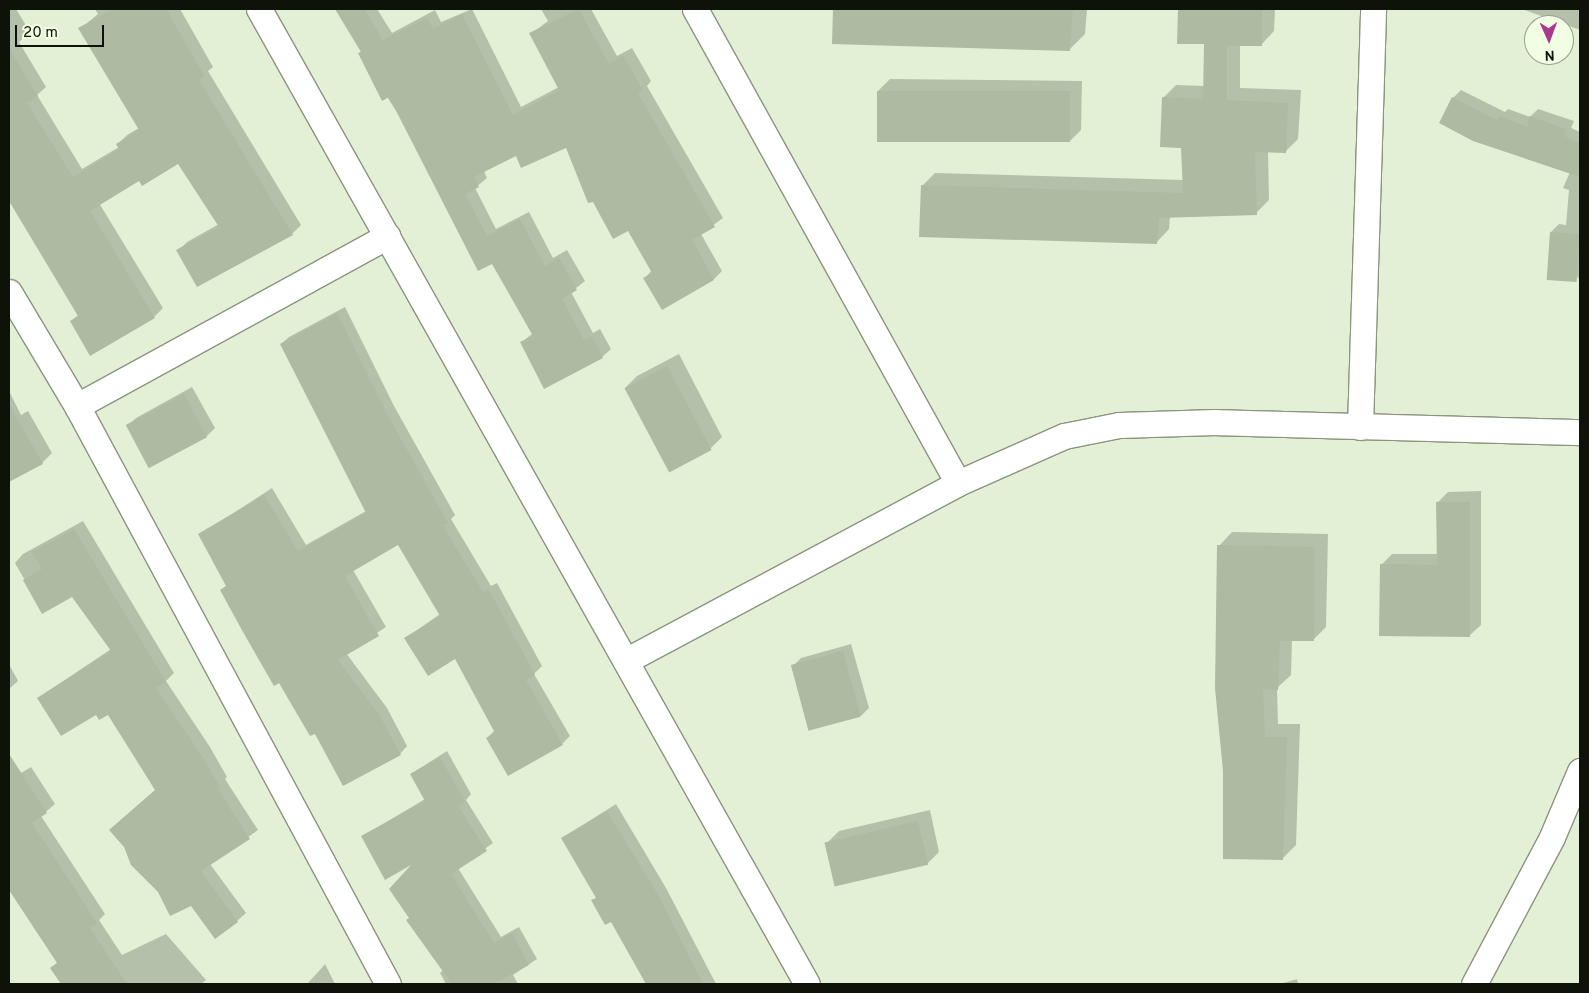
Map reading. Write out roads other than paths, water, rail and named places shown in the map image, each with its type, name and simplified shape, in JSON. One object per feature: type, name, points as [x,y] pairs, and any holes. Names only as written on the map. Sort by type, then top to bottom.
[{"type":"street","points":[[259,9],[627,660],[803,983]]},
{"type":"street","points":[[695,9],[958,483]]},
{"type":"street","points":[[1360,427],[1373,9]]},
{"type":"street","points":[[77,406],[388,236]]},
{"type":"street","points":[[9,292],[77,406],[388,984]]},
{"type":"street","points":[[627,660],[958,483],[1064,436],[1119,425],[1215,422],[1580,432]]},
{"type":"street","points":[[1474,984],[1552,837],[1580,771]]}]
